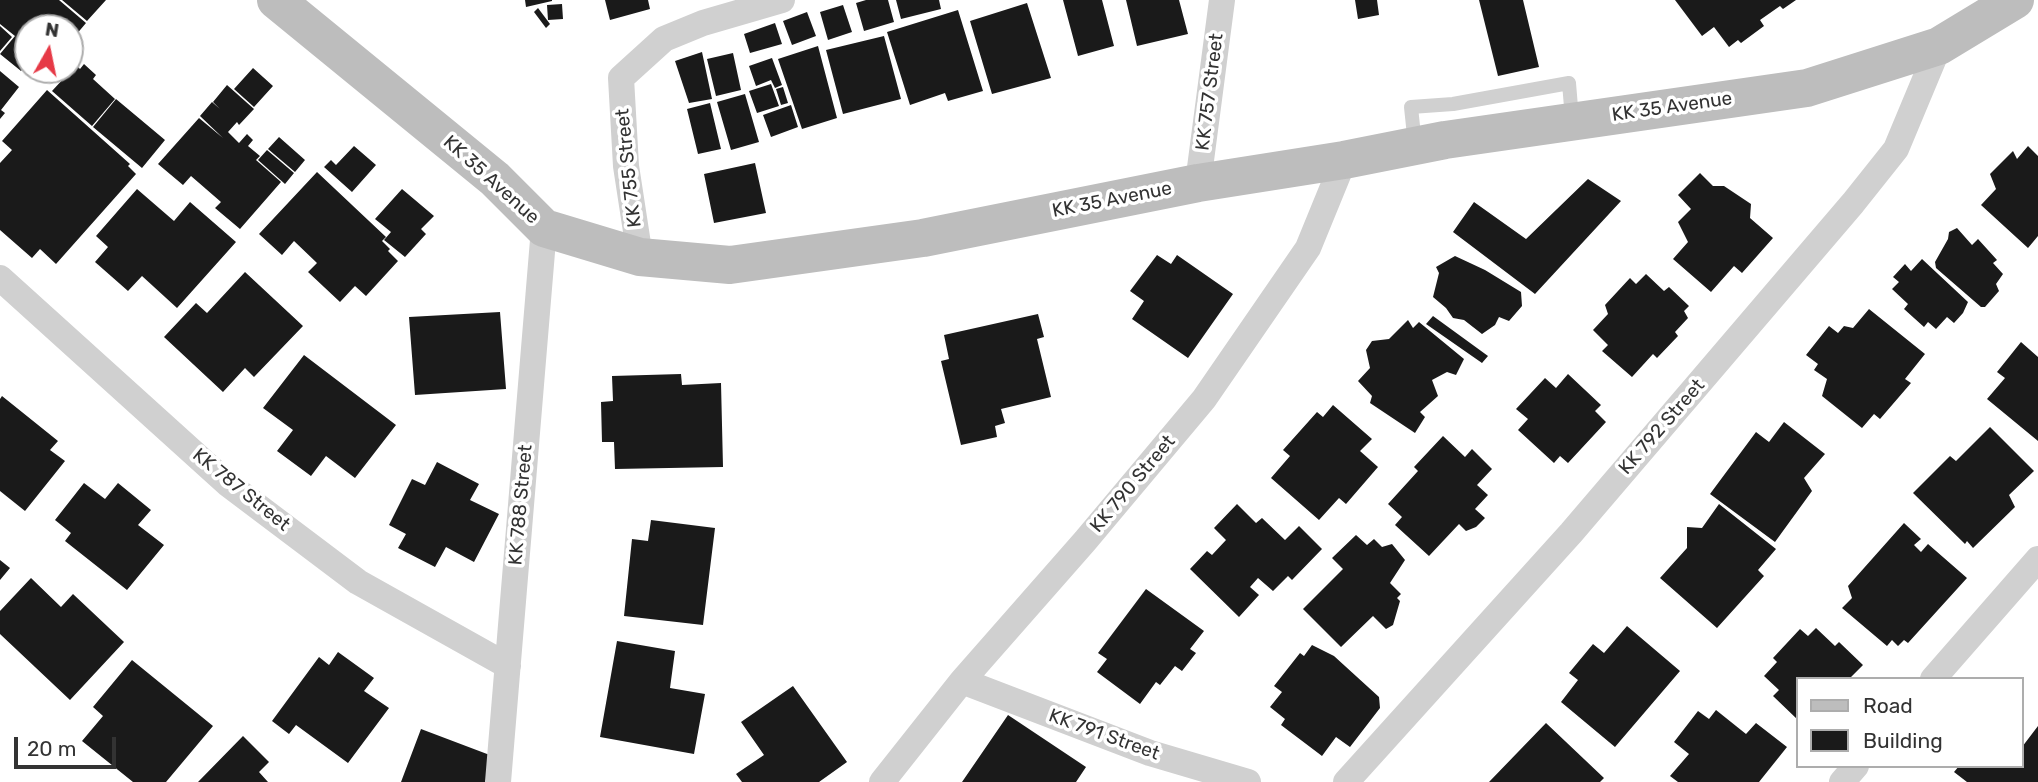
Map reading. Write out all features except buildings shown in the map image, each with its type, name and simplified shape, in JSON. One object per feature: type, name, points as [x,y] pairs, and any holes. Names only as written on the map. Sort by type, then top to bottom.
[{"type":"main road","name":"KK 35 Avenue","points":[[276,0],[495,178],[544,228],[640,257],[730,265],[923,238],[1198,183],[1573,120],[1807,88],[1939,46],[2015,0]]},
{"type":"street","name":"KK 755 Street","points":[[640,257],[626,166],[621,78],[664,39],[703,23],[782,0]]},
{"type":"street","name":"KK 757 Street","points":[[1198,183],[1222,0]]},
{"type":"street","name":"KK 792 Street","points":[[1346,782],[1571,533],[1896,149],[1939,46]]},
{"type":"street","name":"KK 790 Street","points":[[882,782],[962,681],[1085,541],[1204,399],[1308,248],[1344,160]]},
{"type":"street","name":"KK 788 Street","points":[[498,782],[544,228]]},
{"type":"street","name":"KK 787 Street","points":[[0,278],[228,484],[358,582],[508,666]]},
{"type":"street","points":[[1935,677],[2038,559]]},
{"type":"street","name":"KK 791 Street","points":[[962,681],[1150,753],[1248,782]]},
{"type":"street","points":[[1842,782],[1854,768]]}]
